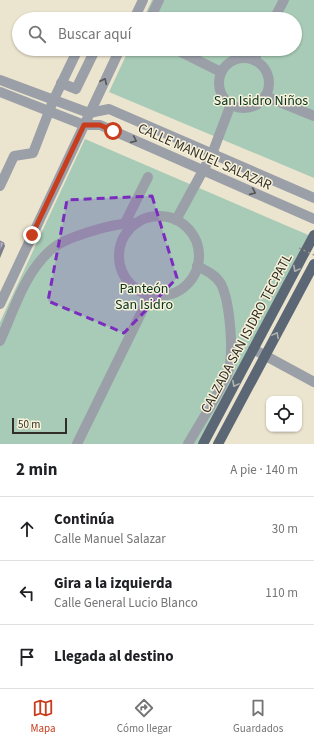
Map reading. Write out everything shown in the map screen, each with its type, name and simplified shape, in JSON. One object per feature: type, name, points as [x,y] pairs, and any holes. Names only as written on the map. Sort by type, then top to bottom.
[{"type":"main road","name":"CALZADA SAN ISIDRO TECPATL","points":[[203,444],[314,235]]},
{"type":"main road","name":"CALZADA SAN ISIDRO TECPATL","points":[[220,443],[264,356],[314,264]]},
{"type":"street","points":[[137,12],[142,0]]},
{"type":"street","points":[[153,12],[158,0]]},
{"type":"street","points":[[278,12],[284,0]]},
{"type":"street","points":[[0,186],[14,156],[33,153],[53,101],[75,56]]},
{"type":"street","points":[[62,83],[76,89],[92,56]]},
{"type":"street","points":[[0,304],[117,56]]},
{"type":"street","points":[[189,56],[221,72]]},
{"type":"street","points":[[254,60],[256,56]]},
{"type":"street","points":[[246,58],[254,60],[261,64],[268,79],[268,87],[265,96],[252,106],[243,108],[231,104],[222,95],[219,88],[221,72],[231,61],[246,58]]},
{"type":"street","points":[[0,80],[53,101],[89,113]]},
{"type":"street","points":[[16,98],[20,88]]},
{"type":"street","name":"CALLE MANUEL SALAZAR","points":[[0,92],[84,125],[100,125],[314,219]]},
{"type":"street","points":[[265,96],[314,116]]},
{"type":"street","points":[[176,220],[204,171],[231,104]]},
{"type":"street","name":"CALLE MANUEL SALAZAR","points":[[89,113],[109,109],[314,198]]},
{"type":"street","points":[[125,223],[148,177]]},
{"type":"street","points":[[156,217],[176,220],[187,228],[195,239],[199,251],[198,266],[194,276],[186,286],[176,293],[163,296],[150,296],[139,291],[129,282],[122,272],[119,258],[121,245],[127,233],[137,223],[156,217]]},
{"type":"street","points":[[0,341],[30,275],[53,248],[72,238],[125,223],[137,223]]},
{"type":"street","points":[[188,444],[227,374],[231,355],[227,307],[221,285],[213,274],[198,266]]},
{"type":"street","points":[[77,444],[150,296]]},
{"type":"street","points":[[253,349],[314,382]]},
{"type":"path","points":[[299,248],[314,255]]},
{"type":"highlighted area","points":[[152,196],[177,278],[124,333],[48,301],[67,200]]},
{"type":"green space","name":"San Isidro Niños","points":[[152,0],[314,0],[314,178],[109,92],[126,56],[302,56],[302,12],[146,12]]},
{"type":"green space","name":"Panteón San Isidro","points":[[85,139],[313,237],[198,444],[0,444],[0,322]]},
{"type":"building","points":[[0,241],[4,243],[0,251]]},
{"type":"route","points":[[32,235],[84,125],[100,125],[113,131]]}]
